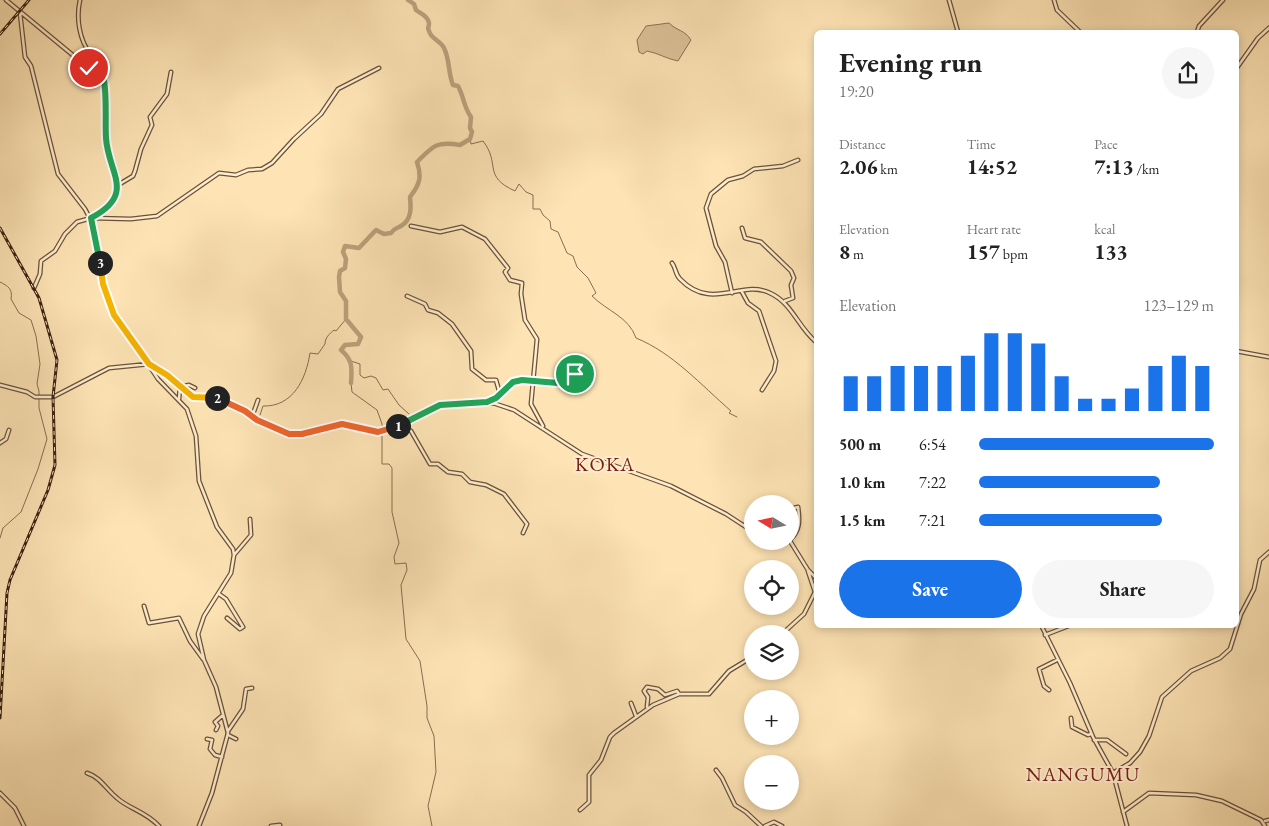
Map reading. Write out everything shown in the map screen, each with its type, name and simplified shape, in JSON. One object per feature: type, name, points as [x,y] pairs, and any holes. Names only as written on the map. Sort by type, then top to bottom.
[{"type":"street","points":[[6,0],[104,80]]},
{"type":"street","points":[[34,288],[40,274],[41,261],[56,250],[71,226],[91,218],[112,200],[118,185],[106,139],[104,80],[101,65],[90,53],[82,37],[78,18],[80,0]]},
{"type":"street","points":[[949,0],[957,30]]},
{"type":"street","points":[[1054,0],[1057,10],[1078,30]]},
{"type":"street","points":[[1198,30],[1199,26],[1223,0]]},
{"type":"street","points":[[20,13],[25,57],[31,66],[58,174],[91,218],[103,284],[110,306],[162,385],[179,399],[187,409],[196,436],[199,481],[217,527],[233,549],[231,573],[204,616],[198,634],[204,660],[216,687],[228,734],[236,738]]},
{"type":"street","points":[[1239,65],[1258,38],[1269,28]]},
{"type":"street","points":[[91,218],[130,219],[157,216],[219,172],[236,174],[264,168],[272,164],[294,139],[321,114],[338,89],[379,68]]},
{"type":"street","points":[[118,185],[133,176],[140,149],[152,125],[150,117],[167,94],[171,72]]},
{"type":"street","points":[[732,293],[725,260],[716,246],[706,208],[711,194],[728,180],[743,176],[754,169],[783,166],[798,160]]},
{"type":"street","points":[[411,226],[440,232],[462,227],[485,239],[508,268],[505,272],[511,282],[522,283],[521,296],[525,320],[537,339],[531,404],[543,428]]},
{"type":"street","points":[[742,228],[745,238],[761,242],[791,271],[794,278],[791,285],[793,298],[785,301]]},
{"type":"street","points":[[672,262],[678,278],[689,287],[713,295],[761,289],[785,301],[804,331],[814,340]]},
{"type":"street","points":[[742,292],[748,303],[759,311],[776,361],[774,371],[762,390]]},
{"type":"street","points":[[407,296],[425,304],[428,310],[438,313],[452,324],[471,351],[472,369],[486,380],[496,380],[500,394]]},
{"type":"street","points":[[1239,351],[1269,356]]},
{"type":"street","points":[[0,385],[27,392],[35,397],[58,396],[109,368],[149,364],[197,398],[219,398],[245,411],[257,420],[293,435],[342,424],[382,431],[402,425],[440,405],[487,402],[512,409],[582,454],[671,486],[744,525]]},
{"type":"street","points":[[487,402],[500,394],[513,382],[522,380],[558,383],[575,374]]},
{"type":"street","points":[[180,387],[188,385],[195,388]]},
{"type":"street","points":[[179,399],[180,387]]},
{"type":"street","points":[[257,420],[253,414],[258,400]]},
{"type":"street","points":[[402,425],[411,431],[430,464],[438,464],[448,472],[462,474],[470,482],[494,488],[510,499],[527,524],[523,533]]},
{"type":"street","points":[[0,443],[6,440],[9,430]]},
{"type":"street","points":[[234,555],[251,535],[250,519]]},
{"type":"street","points":[[796,550],[808,570],[814,586]]},
{"type":"street","points":[[1239,618],[1254,589],[1260,560],[1269,552]]},
{"type":"street","points":[[808,570],[814,576]]},
{"type":"street","points":[[218,594],[226,599],[243,627],[240,628],[227,618]]},
{"type":"street","points":[[792,625],[801,617],[814,595]]},
{"type":"street","points":[[144,606],[149,623],[179,618],[193,646],[204,660]]},
{"type":"street","points":[[1042,628],[1070,683],[1091,734],[1113,773],[1128,826]]},
{"type":"street","points":[[1045,635],[1063,628]]},
{"type":"street","points":[[1113,773],[1130,763],[1140,752],[1149,736],[1162,697],[1190,671],[1220,658],[1230,649],[1236,628]]},
{"type":"street","points":[[1049,690],[1044,686],[1039,669],[1057,660]]},
{"type":"street","points":[[647,708],[648,697],[644,691],[646,687],[658,689],[665,695],[677,692],[679,694],[709,694],[729,672],[744,662]]},
{"type":"street","points":[[199,826],[228,734],[243,709],[246,689],[252,688]]},
{"type":"street","points":[[580,810],[588,802],[589,775],[605,754],[610,737],[647,708],[679,694]]},
{"type":"street","points":[[631,703],[636,716]]},
{"type":"street","points":[[216,730],[218,726],[215,722],[223,715]]},
{"type":"street","points":[[1071,718],[1072,727],[1088,735],[1091,734]]},
{"type":"street","points":[[207,739],[212,740],[210,750],[222,758]]},
{"type":"street","points":[[1094,740],[1107,740],[1126,754]]},
{"type":"street","points":[[716,770],[735,805],[761,826]]},
{"type":"street","points":[[87,773],[97,777],[118,799],[137,808],[159,826]]},
{"type":"street","points":[[0,792],[15,808],[24,826]]},
{"type":"street","points":[[1123,812],[1148,794],[1187,794],[1218,799],[1266,821],[1265,826]]},
{"type":"street","points":[[765,826],[774,822],[782,826]]},
{"type":"street","points":[[271,826],[280,825]]},
{"type":"shaded area","points":[[669,23],[686,34],[691,40],[678,61],[647,51],[643,54],[639,52],[637,40],[646,26]]},
{"type":"waterway","points":[[351,383],[350,361],[341,350],[345,345],[358,344],[361,337],[346,319],[346,301],[340,292],[339,277],[340,271],[345,268],[346,259],[343,252],[345,246],[359,248],[376,230],[384,234],[391,233],[394,229],[405,223],[410,213],[410,197],[419,180],[417,162],[427,152],[440,144],[460,145],[470,139],[472,132],[470,128],[471,117],[458,86],[453,85],[444,48],[430,34],[427,19],[408,0]]},
{"type":"waterway","points":[[470,139],[471,144],[483,141],[491,156],[495,175],[499,180],[515,191],[519,184],[526,192],[533,195],[533,209],[540,209],[543,215],[550,221],[551,229],[558,232],[567,253],[573,256],[577,267],[588,278],[596,293],[592,296],[623,319],[636,338],[649,344],[674,361],[698,380],[731,411],[729,413],[737,417]]},
{"type":"waterway","points":[[0,282],[11,290],[11,299],[19,313],[31,320],[36,336],[40,364],[37,384],[39,408],[47,439],[38,469],[21,512],[3,528],[0,538]]},
{"type":"waterway","points":[[260,415],[263,406],[273,405],[290,397],[301,381],[310,353],[318,354],[328,336],[334,330],[336,331],[346,319]]},
{"type":"waterway","points":[[351,361],[360,364],[360,375],[364,378],[371,376],[376,378],[383,390],[388,389],[399,405],[409,414]]},
{"type":"waterway","points":[[351,383],[352,392],[377,410],[382,424],[382,464],[389,464],[392,468],[392,512],[399,543],[394,557],[395,564],[406,563],[407,570],[401,585],[406,639],[420,661],[427,718],[434,736],[436,772],[428,806],[432,826]]},
{"type":"railway","points":[[0,34],[29,0]]},
{"type":"railway","points":[[0,228],[39,298],[57,360],[53,397],[55,465],[48,490],[10,580],[7,593],[0,718]]},
{"type":"district","name":"KOKA","points":[[605,464]]},
{"type":"district","name":"NANGUMU","points":[[1083,774]]},
{"type":"route","points":[[89,68],[104,80],[107,120],[106,139],[118,182],[114,197],[109,204],[91,218],[94,226],[103,284],[114,315],[149,364],[167,375],[190,395],[197,398],[219,398],[245,411],[254,419],[293,435],[342,424],[380,432],[402,425],[440,405],[487,402],[496,398],[513,382],[522,380],[558,383],[575,374]]}]
